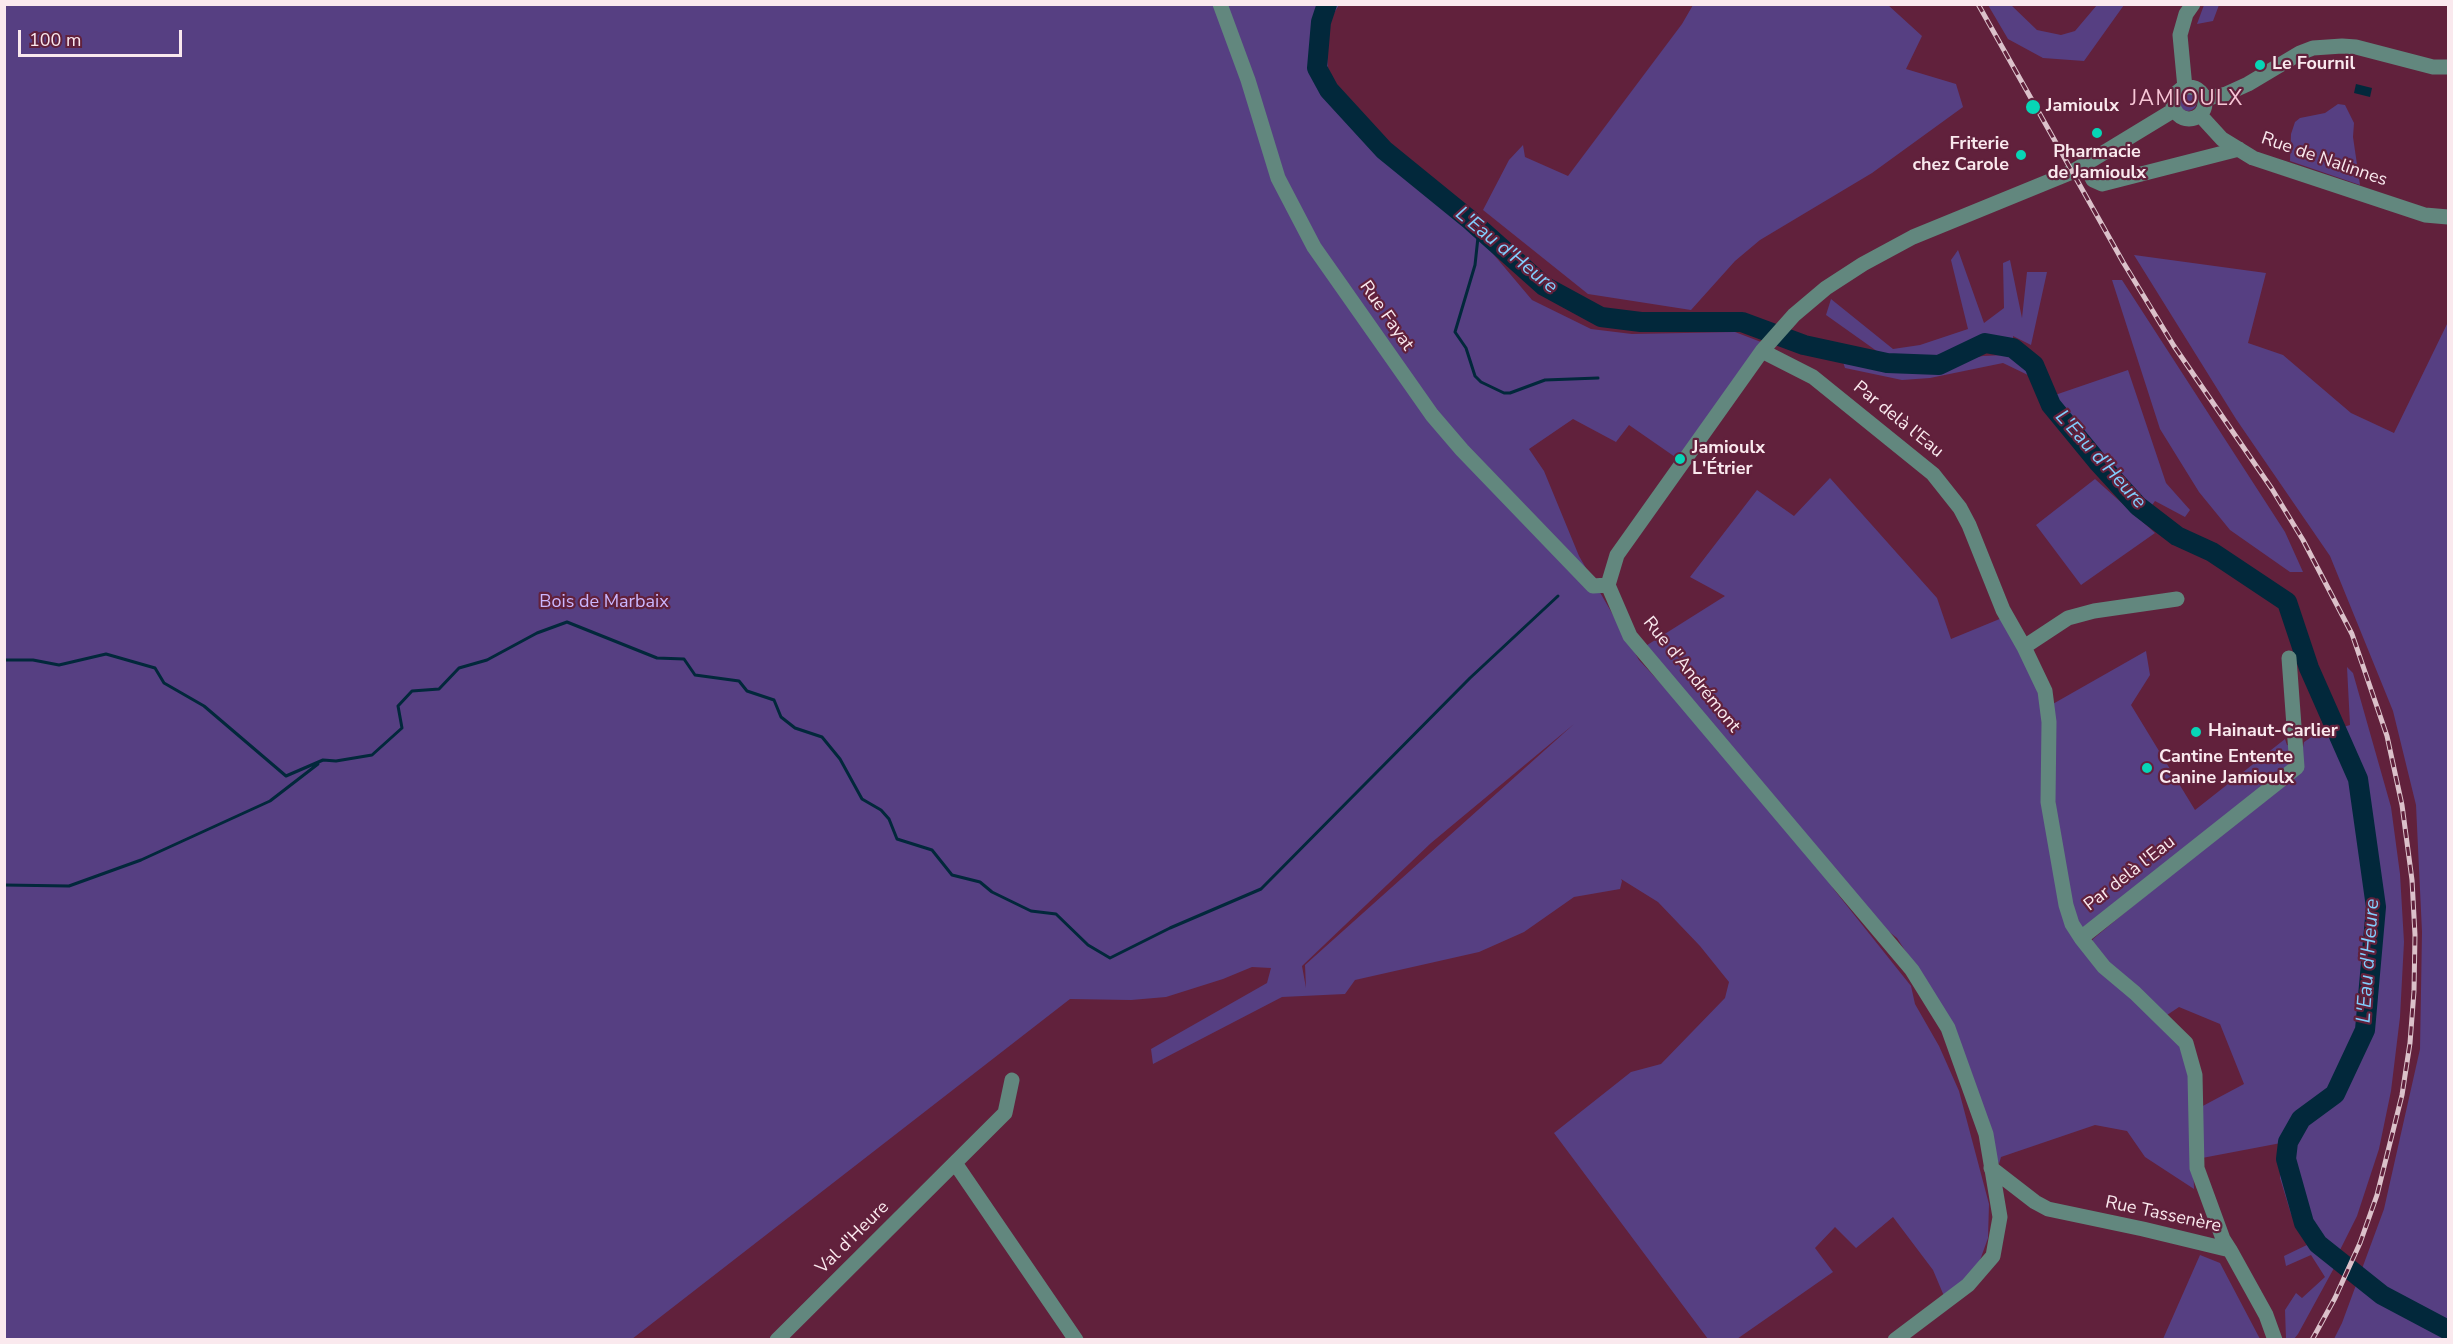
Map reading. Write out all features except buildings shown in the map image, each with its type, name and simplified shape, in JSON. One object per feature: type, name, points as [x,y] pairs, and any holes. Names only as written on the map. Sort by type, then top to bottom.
[{"type":"street","name":"Rue Fayat","points":[[1220,4],[1248,80],[1278,178],[1314,247],[1432,415],[1462,450],[1593,586],[1608,585]]},
{"type":"street","points":[[2185,88],[2180,35],[2186,15],[2193,4]]},
{"type":"street","points":[[2204,99],[2226,94],[2270,72],[2300,53],[2327,46],[2356,47],[2433,68],[2448,67]]},
{"type":"street","points":[[2185,88],[2198,90],[2204,99],[2204,108],[2200,115],[2193,119],[2184,119],[2174,110],[2172,101],[2176,93],[2185,88]]},
{"type":"street","points":[[1608,585],[1617,555],[1764,349],[1794,315],[1826,288],[1913,237],[2068,174],[2174,110]]},
{"type":"street","name":"Rue de Nalinnes","points":[[2200,115],[2222,139],[2253,158],[2425,215],[2448,217]]},
{"type":"street","points":[[2085,164],[2093,180],[2102,184],[2239,149]]},
{"type":"street","name":"Par delà l'Eau","points":[[1764,349],[1812,377],[1933,474],[1960,508],[2003,610],[2045,691],[2049,722],[2048,802],[2066,904],[2072,924],[2081,938],[2297,767],[2289,658]]},
{"type":"street","name":"Rue d'Andrémont","points":[[1608,585],[1630,636],[1912,970],[1948,1028],[1986,1134],[2000,1217],[1993,1256],[1968,1285],[1895,1340]]},
{"type":"street","points":[[2024,647],[2068,618],[2094,611],[2178,599]]},
{"type":"street","name":"Rue Tassenère","points":[[2081,938],[2104,967],[2135,993],[2186,1043],[2195,1076],[2197,1168],[2223,1239],[2230,1250]]},
{"type":"street","name":"Val d'Heure","points":[[777,1340],[1005,1113],[1012,1080]]},
{"type":"street","points":[[955,1163],[1076,1340]]},
{"type":"street","name":"Rue Tassenère","points":[[1991,1168],[2035,1202],[2048,1209],[2143,1228],[2230,1250]]},
{"type":"street","points":[[2230,1250],[2266,1315],[2275,1340]]},
{"type":"green space","name":"Bois de Marbaix","points":[[5,5],[1339,5],[1331,18],[1326,44],[1328,68],[1340,114],[1407,179],[1519,250],[1489,249],[1532,300],[1591,329],[1632,334],[1735,332],[1761,342],[1678,459],[1629,425],[1616,442],[1573,419],[1529,449],[1544,471],[1579,556],[1639,660],[1707,733],[1644,647],[1725,596],[1690,577],[1757,490],[1794,516],[1830,478],[1937,598],[1951,639],[2002,618],[2032,667],[2047,732],[2070,930],[2181,1046],[2190,1073],[2194,1189],[2145,1157],[2127,1131],[2095,1125],[2001,1157],[1999,1164],[1935,997],[1897,938],[1832,887],[1911,986],[1915,1004],[1939,1046],[1959,1091],[1989,1204],[1988,1238],[1979,1263],[1957,1288],[1944,1296],[1933,1270],[1893,1217],[1856,1248],[1835,1227],[1815,1248],[1833,1272],[1737,1339],[1708,1339],[1554,1133],[1631,1072],[1661,1064],[1725,998],[1729,982],[1700,946],[1658,902],[1621,879],[1620,889],[1574,897],[1524,932],[1479,952],[1355,980],[1345,994],[1282,997],[1153,1064],[1151,1049],[1267,983],[1271,968],[1252,967],[1166,997],[1131,1000],[1070,999],[632,1339],[5,1340]],"holes":[[[1574,724],[1305,965],[1306,988],[1302,966],[1431,843]]]},
{"type":"green space","points":[[1693,5],[1888,5],[1922,36],[1906,69],[1956,84],[1963,107],[1872,173],[1760,240],[1735,261],[1691,310],[1588,294],[1483,210],[1509,160],[1523,145],[1525,157],[1568,176],[1682,24]]},
{"type":"green space","points":[[1988,5],[2011,5],[2037,30],[2061,35],[2075,31],[2097,5],[2124,5],[2084,61],[2043,58],[2008,39]]},
{"type":"green space","points":[[2204,5],[2219,5],[2213,21],[2197,24]]},
{"type":"green space","points":[[2188,93],[2194,96],[2197,102],[2194,108],[2188,111],[2182,108],[2179,102],[2182,96]]},
{"type":"green space","points":[[2338,104],[2345,105],[2354,123],[2353,137],[2360,185],[2290,161],[2291,134],[2295,122],[2300,118],[2325,113]]},
{"type":"green space","points":[[1958,250],[1984,323],[2004,308],[2003,263],[2010,260],[2022,318],[2027,272],[2047,272],[2031,345],[2013,336],[2013,351],[1967,348],[1934,359],[1888,359],[1826,315],[1831,299],[1893,349],[1920,345],[1968,329],[1951,260]]},
{"type":"green space","points":[[2134,255],[2266,273],[2248,343],[2283,355],[2351,413],[2394,433],[2448,322],[2448,1339],[2334,1339],[2384,1209],[2420,1049],[2422,932],[2416,805],[2393,711],[2330,556],[2236,419]]},
{"type":"green space","points":[[2112,280],[2122,280],[2285,532],[2303,572],[2290,572],[2230,530],[2199,492],[2160,429]]},
{"type":"green space","points":[[2005,355],[2034,369],[2030,376],[2003,363],[1930,378],[1902,380],[1845,368],[1843,362],[1909,371],[1983,356]]},
{"type":"green space","points":[[2128,370],[2166,483],[2190,510],[2185,517],[2155,501],[2150,508],[2079,433],[2055,395]]},
{"type":"green space","points":[[2095,479],[2155,533],[2081,585],[2036,525]]},
{"type":"green space","points":[[2146,651],[2150,675],[2131,705],[2195,810],[2285,739],[2287,745],[2294,747],[2289,770],[2083,930],[2073,914],[2052,809],[2051,705]]},
{"type":"green space","points":[[2347,667],[2353,673],[2391,807],[2400,874],[2404,942],[2400,1017],[2391,1091],[2379,1149],[2357,1216],[2338,1254],[2334,1268],[2298,1334],[2294,1339],[2286,1339],[2285,1310],[2296,1293],[2302,1298],[2325,1277],[2311,1255],[2286,1266],[2284,1256],[2311,1243],[2304,1237],[2291,1214],[2280,1178],[2281,1143],[2202,1158],[2199,1108],[2244,1084],[2220,1024],[2179,1007],[2164,1017],[2091,945],[2093,939],[2299,768],[2304,742],[2313,736],[2350,725]]},
{"type":"green space","points":[[2200,1255],[2220,1263],[2260,1339],[2163,1339]]},
{"type":"water","points":[[2356,84],[2372,88],[2370,97],[2354,93]]},
{"type":"waterway","name":"L'Eau d'Heure","points":[[1327,4],[1321,22],[1317,68],[1329,90],[1384,150],[1470,220],[1544,286],[1601,317],[1641,322],[1742,322],[1804,345],[1887,363],[1939,365],[1985,343],[2013,348],[2034,365],[2051,405],[2138,506],[2177,536],[2212,552],[2287,602],[2309,668],[2358,779],[2376,907],[2365,1030],[2335,1094],[2301,1119],[2288,1142],[2286,1159],[2304,1223],[2318,1244],[2382,1295],[2448,1330]]},
{"type":"waterway","points":[[1479,228],[1475,265],[1455,332],[1466,348],[1475,376],[1481,382],[1504,393],[1510,393],[1545,380],[1598,378]]},
{"type":"waterway","points":[[4,660],[33,660],[59,665],[106,654],[155,668],[164,683],[204,706],[286,776],[323,760],[336,761],[372,755],[402,728],[398,706],[412,691],[439,689],[459,668],[487,660],[537,633],[567,622],[657,658],[684,659],[695,675],[739,681],[747,691],[774,700],[781,717],[795,728],[822,737],[840,759],[862,799],[881,810],[889,819],[897,839],[932,850],[952,875],[980,882],[992,892],[1031,911],[1056,914],[1088,945],[1110,958],[1170,928],[1261,889],[1470,678],[1558,596]]},
{"type":"waterway","points":[[4,885],[69,886],[141,860],[270,801],[318,764]]},
{"type":"railway","points":[[1978,4],[2123,262],[2174,346],[2272,489],[2303,540],[2352,634],[2387,736],[2402,805],[2412,880],[2415,935],[2410,1043],[2402,1095],[2377,1195],[2360,1243],[2335,1298],[2312,1340]]},
{"type":"place","name":"Le Fournil","points":[[2260,65]]},
{"type":"place","name":"Jamioulx","points":[[2033,107]]},
{"type":"place","name":"Pharmacie de Jamioulx","points":[[2097,133]]},
{"type":"place","name":"Friterie chez Carole","points":[[2021,155]]},
{"type":"place","name":"Jamioulx L'Étrier","points":[[1680,459]]},
{"type":"place","name":"Hainaut-Carlier","points":[[2196,732]]},
{"type":"place","name":"Cantine Entente Canine Jamioulx","points":[[2147,768]]},
{"type":"district","name":"JAMIOULX","points":[[2187,100]]}]
